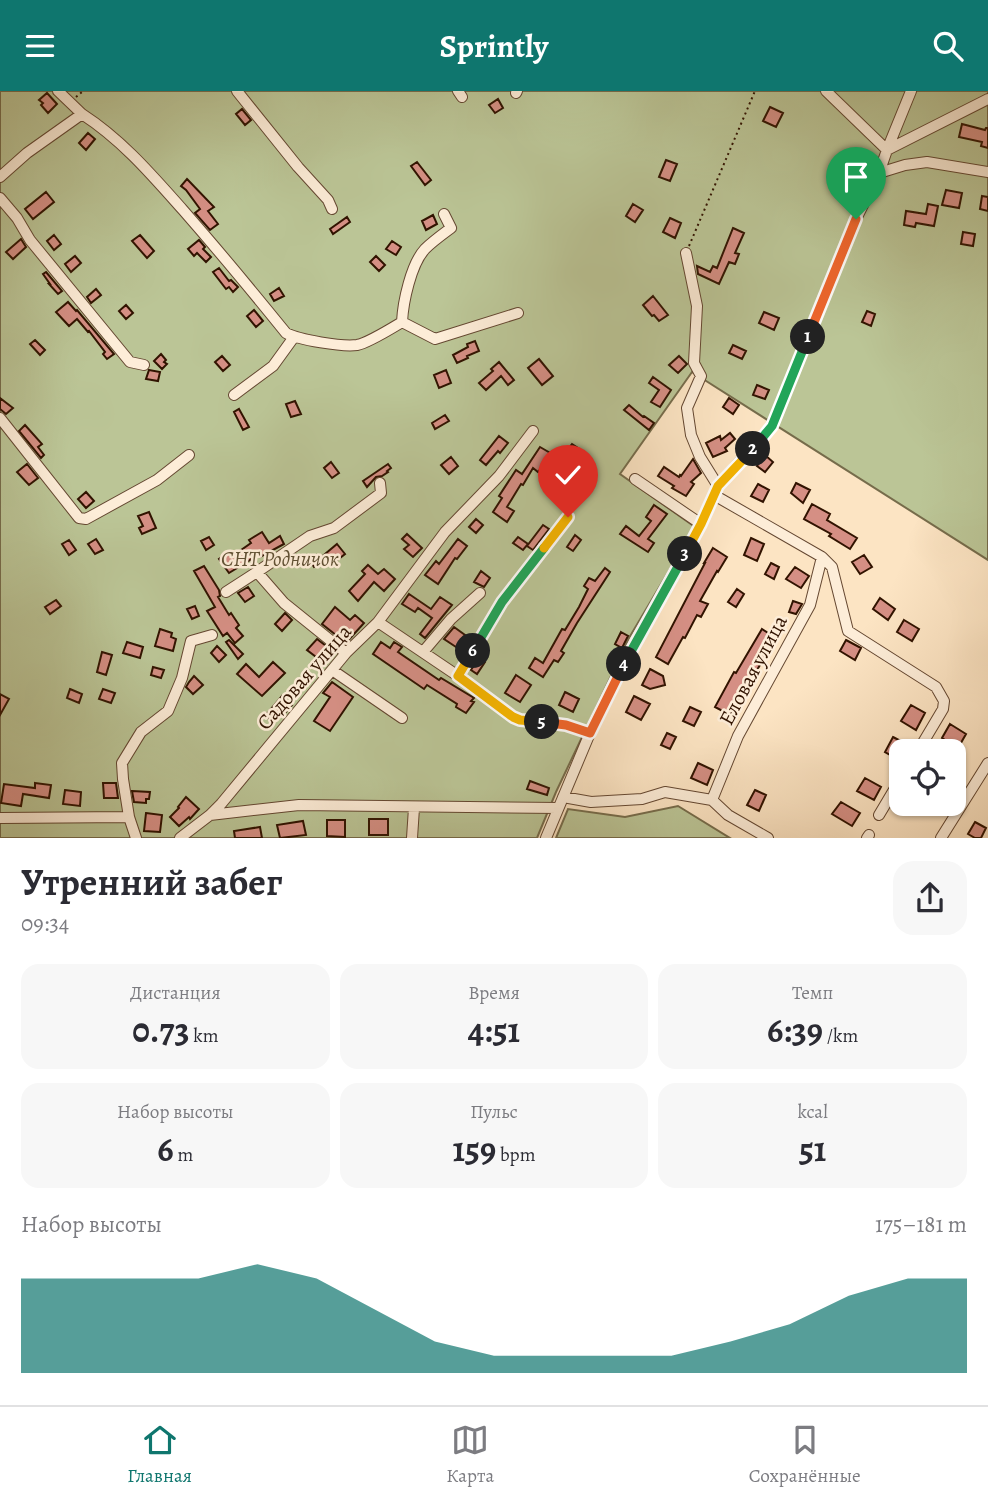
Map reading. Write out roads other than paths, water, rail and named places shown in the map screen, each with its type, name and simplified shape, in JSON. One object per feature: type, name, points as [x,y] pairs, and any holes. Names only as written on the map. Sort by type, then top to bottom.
[{"type":"street","points":[[58,91],[137,158],[286,333],[294,337],[359,345],[402,322]]},
{"type":"street","points":[[237,91],[328,200],[332,209]]},
{"type":"street","points":[[826,91],[887,150]]},
{"type":"street","points":[[546,838],[590,733],[716,491],[772,426],[911,91]]},
{"type":"street","points":[[887,150],[988,99]]},
{"type":"street","points":[[0,177],[27,153],[82,114]]},
{"type":"street","points":[[879,173],[927,162],[988,172]]},
{"type":"street","points":[[0,198],[17,218],[30,240],[130,362],[144,365]]},
{"type":"street","points":[[402,322],[402,309],[411,276],[424,250],[451,228],[444,214]]},
{"type":"street","points":[[686,253],[697,306],[694,363],[701,376],[687,408],[691,435],[716,491],[822,557],[832,567],[848,631],[936,687],[944,701],[943,709],[925,739]]},
{"type":"street","points":[[402,322],[435,339],[518,313]]},
{"type":"street","points":[[234,395],[273,366],[294,337]]},
{"type":"street","points":[[0,418],[83,519],[157,479],[189,455]]},
{"type":"street","points":[[379,622],[445,532],[499,476],[533,431]]},
{"type":"street","points":[[635,479],[701,524]]},
{"type":"street","points":[[226,592],[310,536],[334,528],[381,493],[380,484]]},
{"type":"street","points":[[458,676],[502,602],[568,517]]},
{"type":"street","name":"Еловая улица","points":[[712,800],[738,736],[810,605],[822,557]]},
{"type":"street","points":[[257,572],[284,603],[346,653]]},
{"type":"street","points":[[423,652],[451,619],[480,593]]},
{"type":"street","name":"Садовая улица","points":[[180,838],[221,804],[346,653],[379,622],[513,717],[566,725],[590,733]]},
{"type":"street","points":[[136,838],[129,817],[122,763],[141,731],[168,711],[182,678],[191,641],[212,635]]},
{"type":"street","points":[[332,670],[402,717]]},
{"type":"street","points":[[941,838],[988,763]]},
{"type":"street","points":[[563,797],[591,802],[642,799],[665,792],[712,800],[728,815],[768,838]]},
{"type":"street","points":[[879,815],[889,798]]},
{"type":"street","points":[[210,815],[299,805],[558,808]]},
{"type":"street","points":[[412,838],[415,808]]},
{"type":"street","points":[[0,818],[129,817]]},
{"type":"park label","name":"СНТ Родничок","points":[[280,559]]}]
